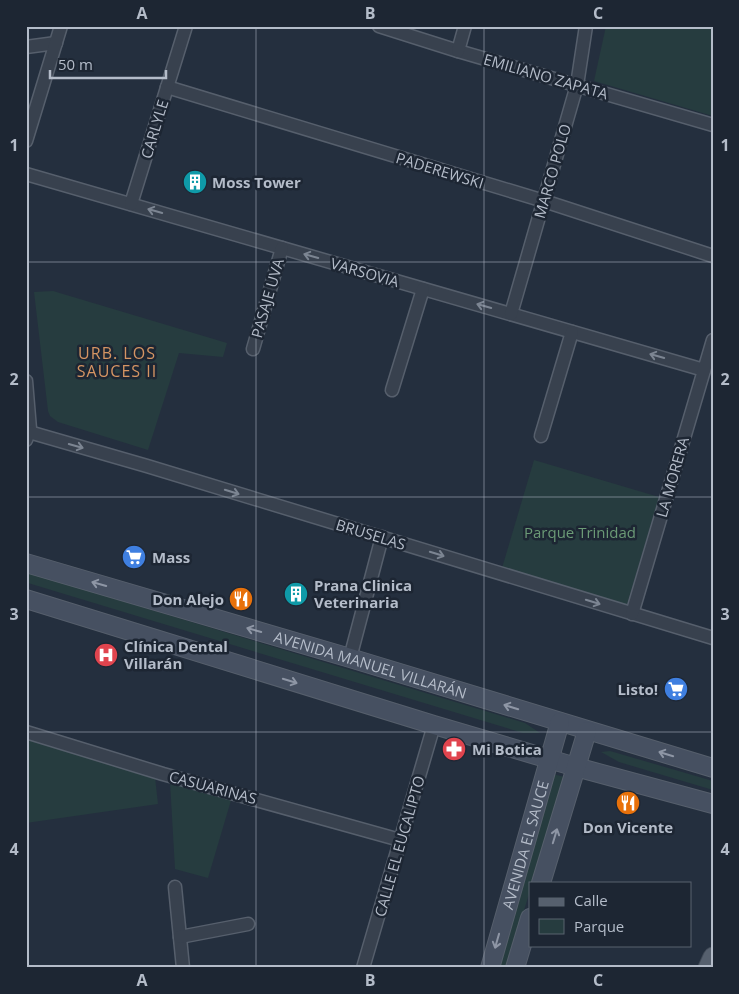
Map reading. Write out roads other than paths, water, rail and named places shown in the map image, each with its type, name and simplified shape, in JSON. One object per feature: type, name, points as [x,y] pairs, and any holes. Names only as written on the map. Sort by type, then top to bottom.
[{"type":"main road","name":"AVENIDA MANUEL VILLARÁN","points":[[26,563],[350,658],[713,768]]},
{"type":"main road","points":[[26,600],[434,725],[713,804]]},
{"type":"main road","name":"AVENIDA EL SAUCE","points":[[490,968],[560,722]]},
{"type":"main road","name":"AVENIDA EL SAUCE","points":[[541,882],[587,731]]},
{"type":"main road","name":"AVENIDA EL SAUCE","points":[[516,968],[529,922]]},
{"type":"main road","points":[[708,968],[713,957]]},
{"type":"street","points":[[26,141],[62,26]]},
{"type":"street","name":"CARLYLE","points":[[131,204],[186,26]]},
{"type":"street","name":"EMILIANO ZAPATA","points":[[379,26],[458,51],[713,125]]},
{"type":"street","points":[[458,51],[465,26]]},
{"type":"street","name":"MARCO POLO","points":[[511,314],[577,85],[586,26]]},
{"type":"street","points":[[26,47],[56,43]]},
{"type":"street","name":"PADEREWSKI","points":[[167,87],[544,201],[713,256]]},
{"type":"street","name":"VARSOVIA","points":[[26,174],[704,370]]},
{"type":"street","name":"PASAJE UVA","points":[[253,349],[282,248]]},
{"type":"street","points":[[392,390],[423,289]]},
{"type":"street","points":[[541,436],[572,332]]},
{"type":"street","name":"LA MORERA","points":[[632,614],[713,340]]},
{"type":"street","points":[[26,381],[30,429],[28,436]]},
{"type":"street","name":"BRUSELAS","points":[[28,436],[156,469],[713,638]]},
{"type":"street","points":[[350,658],[382,537]]},
{"type":"street","name":"CALLE EL EUCALIPTO","points":[[363,968],[434,725]]},
{"type":"street","name":"CASUARINAS","points":[[26,732],[163,774],[400,840]]},
{"type":"street","points":[[175,887],[183,968]]},
{"type":"street","points":[[180,937],[248,924]]},
{"type":"place","name":"Moss Tower","points":[[195,182]]},
{"type":"place","name":"Mass","points":[[134,557]]},
{"type":"place","name":"Prana Clinica Veterinaria","points":[[296,594]]},
{"type":"place","name":"Don Alejo","points":[[241,599]]},
{"type":"place","name":"Clínica Dental Villarán","points":[[106,655]]},
{"type":"place","name":"Listo!","points":[[676,689]]},
{"type":"place","name":"Mi Botica","points":[[454,749]]},
{"type":"place","name":"Don Vicente","points":[[628,803]]},
{"type":"district","name":"URB. LOS SAUCES II","points":[[117,362]]},
{"type":"park label","name":"Parque Trinidad","points":[[580,532]]}]
